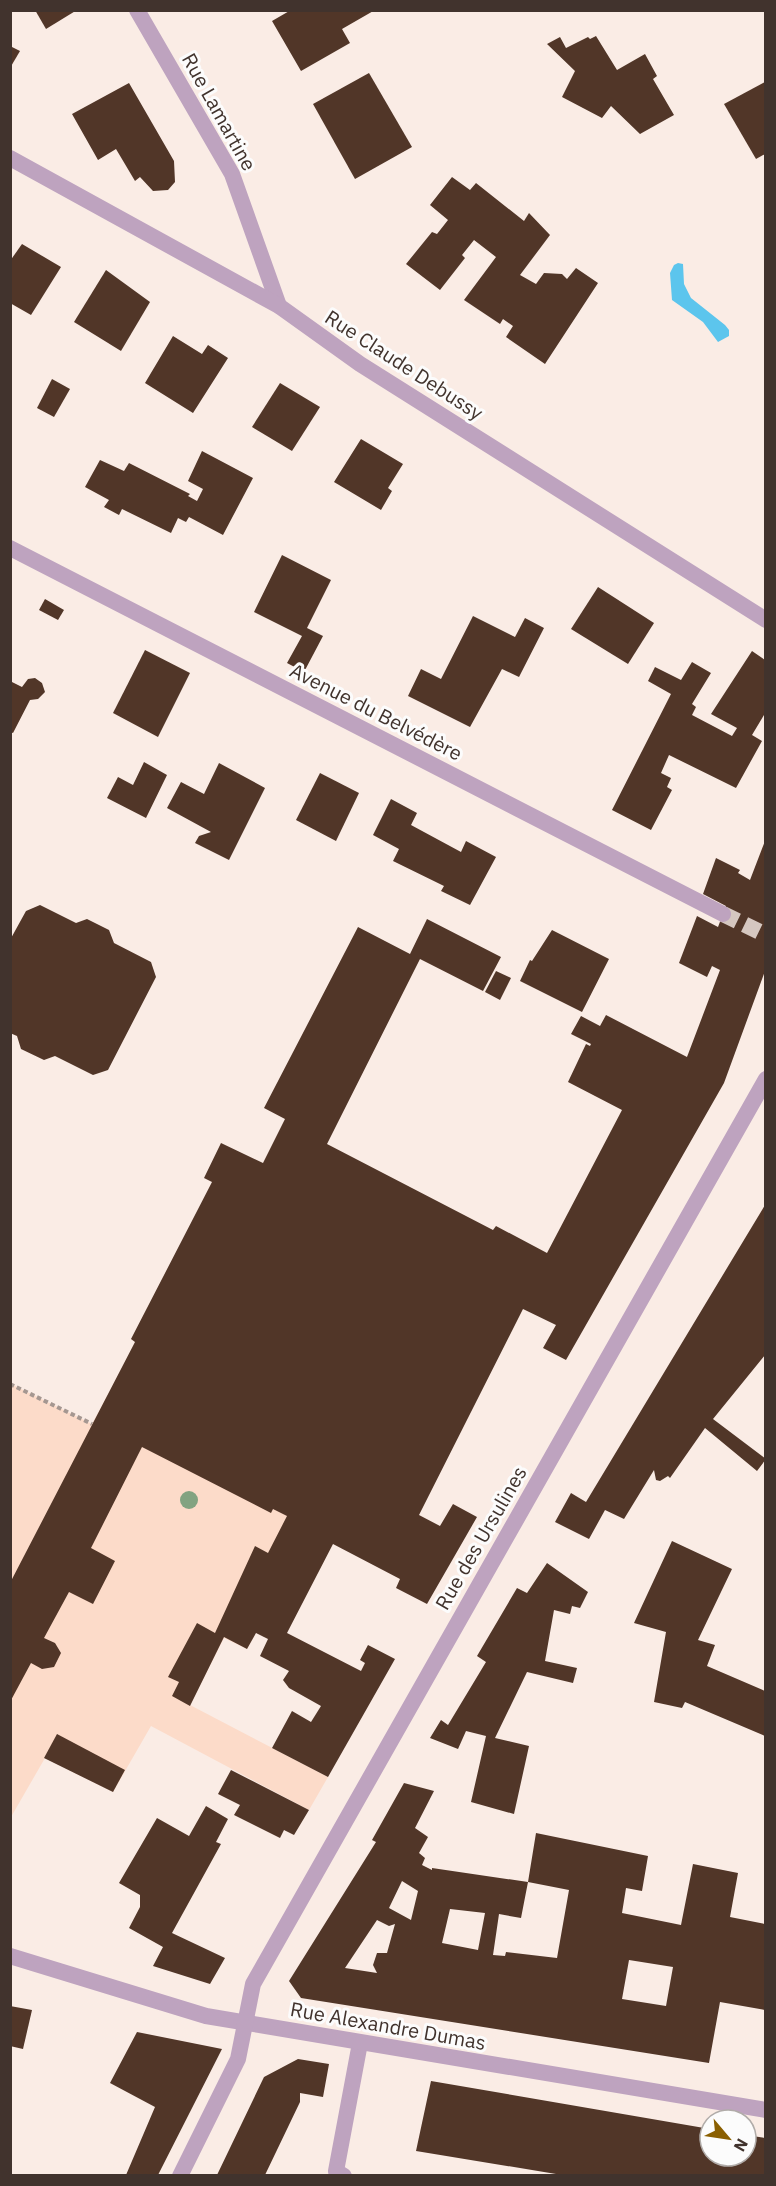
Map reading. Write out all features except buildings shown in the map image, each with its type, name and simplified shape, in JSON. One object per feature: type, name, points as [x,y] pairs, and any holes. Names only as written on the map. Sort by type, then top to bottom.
[{"type":"street","name":"Rue Lamartine","points":[[137,10],[232,174],[279,306]]},
{"type":"street","name":"Rue Claude Debussy","points":[[10,158],[279,306],[360,364],[765,620]]},
{"type":"street","name":"Avenue du Belvédère","points":[[10,548],[723,914]]},
{"type":"street","name":"Rue des Ursulines","points":[[180,2175],[238,2059],[253,1984],[765,1079]]},
{"type":"street","name":"Rue Alexandre Dumas","points":[[10,1956],[206,2016],[765,2110]]},
{"type":"street","points":[[344,2175],[336,2171],[360,2043]]},
{"type":"path","points":[[10,1384],[93,1424]]},
{"type":"shaded area","points":[[117,1378],[332,1492],[247,1649],[224,1638],[190,1705],[328,1777],[309,1810],[151,1726],[113,1792],[45,1758],[11,1817],[11,1384],[92,1424]]},
{"type":"water","points":[[683,264],[684,284],[691,298],[725,325],[729,330],[729,336],[718,342],[703,322],[672,300],[670,273],[674,265]]},
{"type":"tunnel","points":[[723,914],[766,935]]}]
